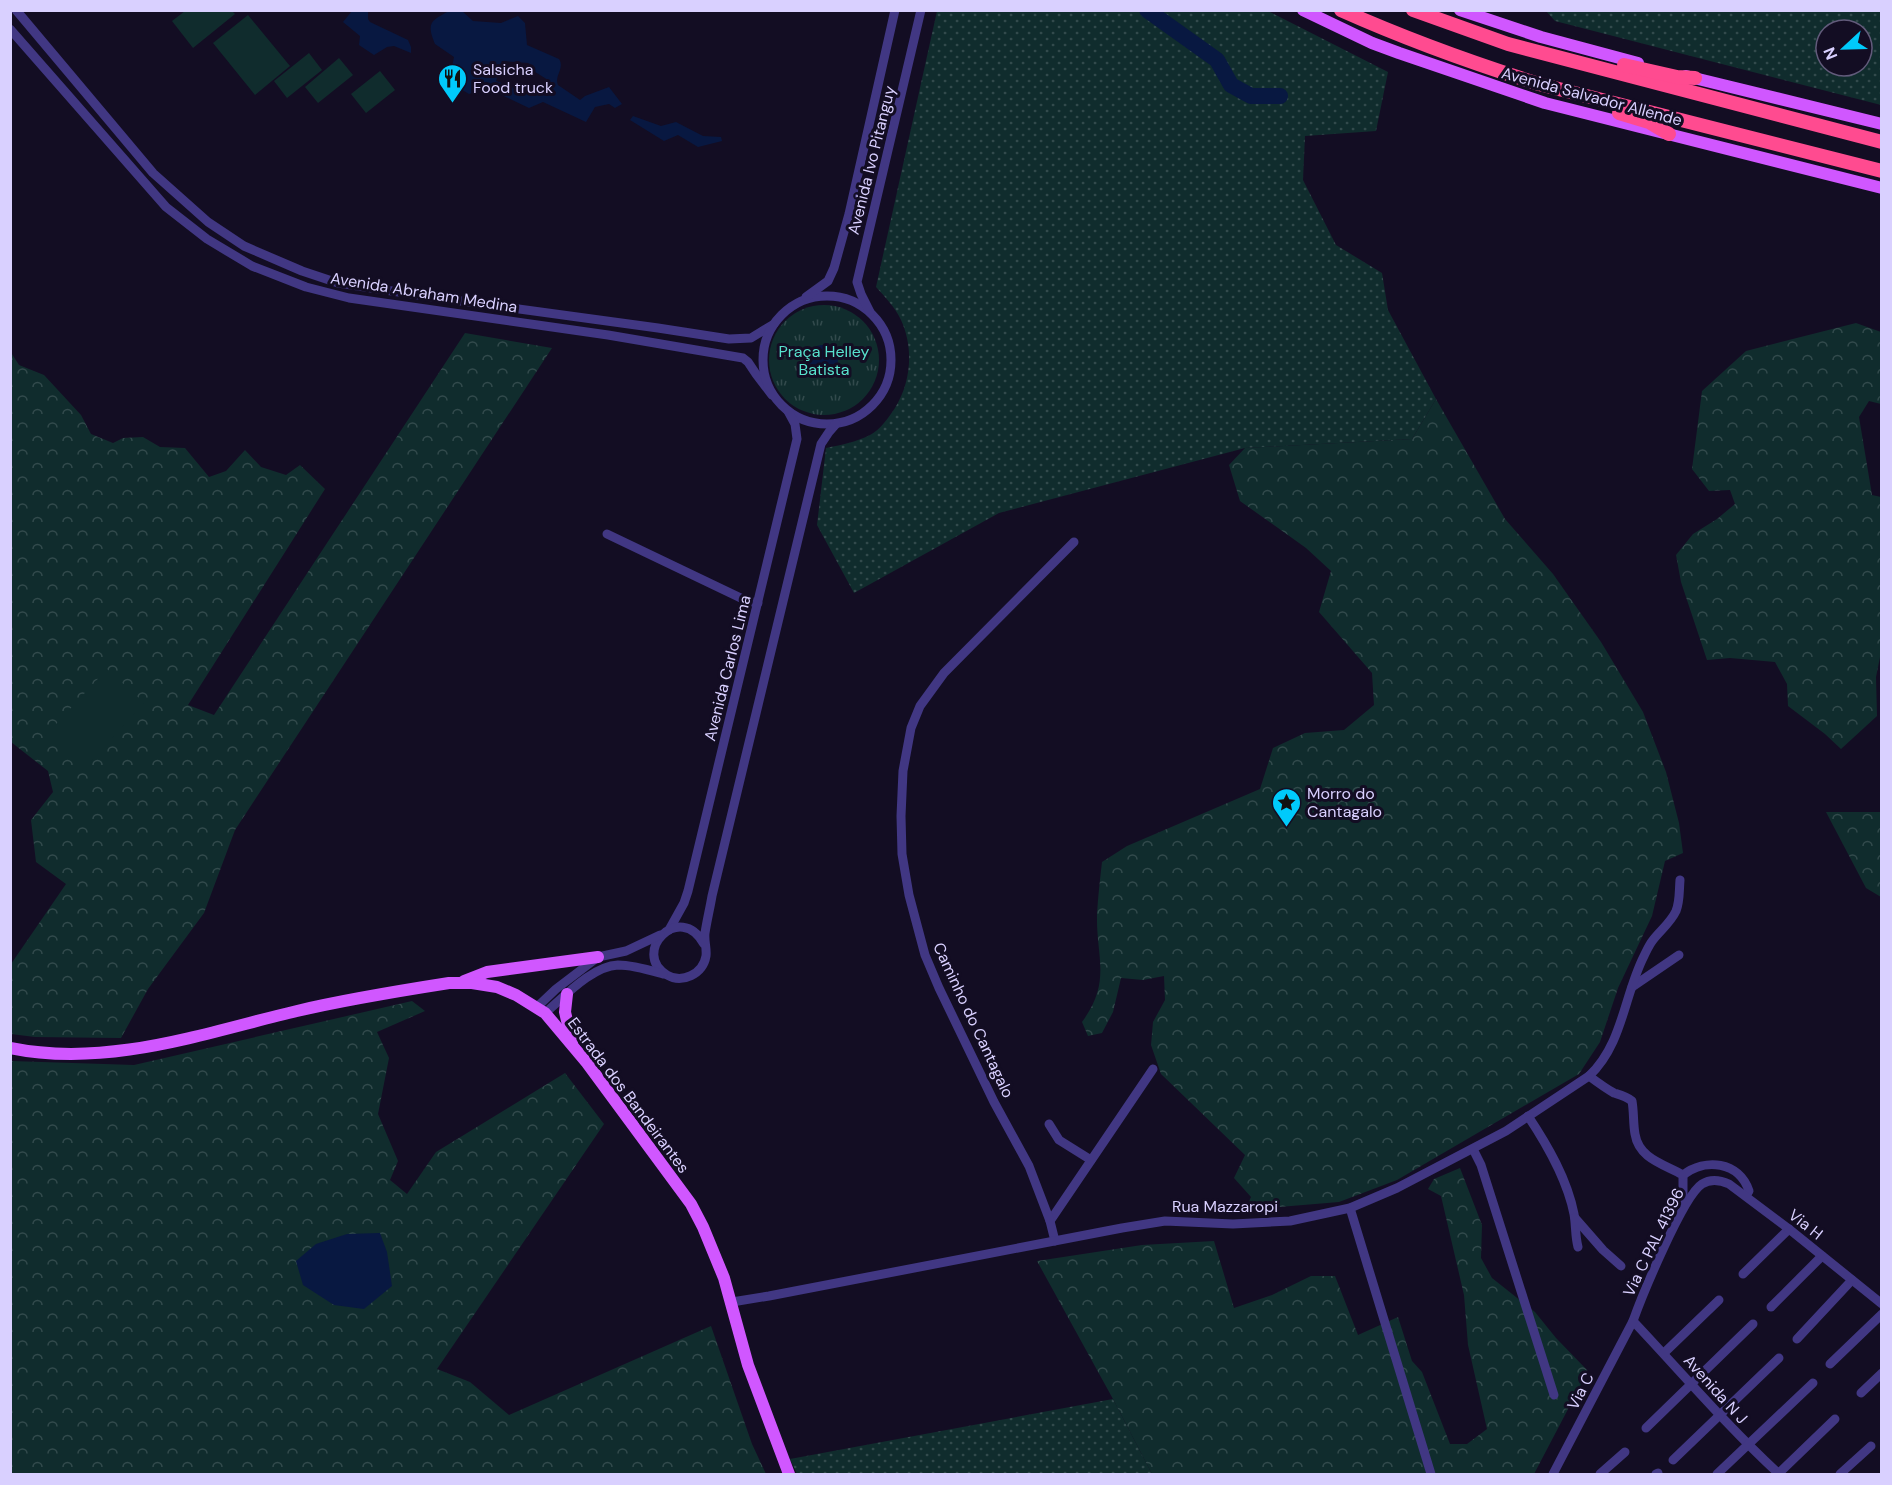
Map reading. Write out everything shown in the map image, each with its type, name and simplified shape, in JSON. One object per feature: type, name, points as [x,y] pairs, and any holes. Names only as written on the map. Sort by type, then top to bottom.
[{"type":"highway","name":"Avenida Salvador Allende","points":[[1341,10],[1393,33],[1539,84],[1881,171]]},
{"type":"highway","name":"Avenida Salvador Allende","points":[[1413,10],[1508,44],[1881,142]]},
{"type":"highway","points":[[1508,44],[1520,42],[1677,77],[1695,78]]},
{"type":"highway","points":[[1539,84],[1546,90],[1649,122],[1669,134]]},
{"type":"main road","name":"Avenida Salvador Allende","points":[[1303,10],[1372,43],[1545,103],[1881,188]]},
{"type":"main road","points":[[1461,10],[1541,37],[1881,124]]},
{"type":"main road","points":[[461,982],[487,972],[598,957]]},
{"type":"main road","name":"Estrada dos Bandeirantes","points":[[10,1048],[51,1053],[141,1048],[298,1010],[408,989],[461,982],[497,987],[516,995],[541,1010],[573,1046],[691,1204],[714,1251],[732,1302],[748,1365],[789,1474]]},
{"type":"main road","points":[[567,994],[565,1012],[573,1046]]},
{"type":"street","name":"Avenida Abraham Medina","points":[[16,10],[162,182],[208,222],[244,246],[302,272],[354,286],[729,339],[751,338],[774,324]]},
{"type":"street","name":"Avenida Ivo Pitanguy","points":[[801,302],[828,281],[834,268],[849,214],[895,10]]},
{"type":"street","name":"Avenida Ivo Pitanguy","points":[[872,314],[857,282],[921,10]]},
{"type":"street","name":"Avenida Abraham Medina","points":[[10,29],[166,207],[207,239],[234,256],[273,275],[349,298],[608,335],[743,358],[772,394]]},
{"type":"street","points":[[82,111],[90,111],[94,102]]},
{"type":"street","points":[[96,126],[95,122],[99,117],[107,118]]},
{"type":"street","points":[[815,297],[844,298],[857,303],[872,314],[882,328],[889,345],[891,363],[888,380],[881,396],[869,410],[854,419],[836,424],[819,424],[802,420],[788,411],[772,394],[765,375],[764,346],[774,324],[788,310],[815,297]]},
{"type":"street","name":"Avenida Carlos Lima","points":[[666,974],[659,969],[654,953],[655,945],[684,903],[688,891],[797,439],[795,424],[788,411]]},
{"type":"street","points":[[541,1010],[601,969],[626,966],[682,979],[698,972],[703,965],[706,956],[704,944],[712,896],[821,444],[836,424]]},
{"type":"street","points":[[608,534],[747,601],[758,603]]},
{"type":"street","name":"Caminho do Cantagalo","points":[[1055,1241],[1050,1221],[1029,1166],[994,1102],[925,955],[909,895],[902,854],[901,816],[903,771],[911,728],[931,688],[1028,586],[1074,542]]},
{"type":"street","name":"Rua Mazzaropi","points":[[732,1302],[1165,1221],[1233,1224],[1290,1221],[1350,1208],[1397,1188],[1506,1131],[1596,1069],[1610,1049],[1624,1015],[1631,988],[1651,942],[1674,915],[1679,903],[1680,880]]},
{"type":"street","points":[[541,1010],[556,989],[598,957],[626,951],[676,927],[689,928],[704,944]]},
{"type":"street","points":[[1631,988],[1679,955]]},
{"type":"street","points":[[1050,1221],[1153,1069]]},
{"type":"street","points":[[1589,1076],[1602,1086],[1632,1101],[1634,1131],[1646,1156],[1683,1175]]},
{"type":"street","points":[[1528,1116],[1550,1151],[1562,1176],[1575,1218],[1578,1247]]},
{"type":"street","points":[[1049,1124],[1059,1140],[1091,1160]]},
{"type":"street","points":[[1473,1149],[1481,1165],[1554,1395]]},
{"type":"street","points":[[1683,1175],[1698,1166],[1728,1167],[1746,1182],[1749,1191],[1746,1196]]},
{"type":"street","points":[[1683,1175],[1684,1208]]},
{"type":"street","name":"Via H","points":[[1706,1182],[1720,1180],[1729,1184],[1789,1229],[1881,1304]]},
{"type":"street","name":"Via C PAL 41396","points":[[1633,1321],[1642,1294],[1684,1208],[1694,1190],[1706,1182]]},
{"type":"street","points":[[1350,1208],[1431,1474]]},
{"type":"street","points":[[1575,1218],[1603,1250],[1621,1266]]},
{"type":"street","points":[[1743,1274],[1789,1229]]},
{"type":"street","points":[[1772,1307],[1822,1256]]},
{"type":"street","points":[[1797,1339],[1852,1280]]},
{"type":"street","points":[[1664,1353],[1719,1300]]},
{"type":"street","points":[[1830,1364],[1881,1314]]},
{"type":"street","name":"Avenida N J","points":[[1633,1321],[1719,1415],[1779,1474]]},
{"type":"street","name":"Via C","points":[[1553,1474],[1633,1321]]},
{"type":"street","points":[[1646,1428],[1753,1324]]},
{"type":"street","points":[[1672,1460],[1779,1358]]},
{"type":"street","points":[[1861,1393],[1881,1373]]},
{"type":"street","points":[[1717,1474],[1813,1383]]},
{"type":"street","points":[[1779,1474],[1835,1419]]},
{"type":"street","points":[[1840,1474],[1871,1446]]},
{"type":"street","points":[[1600,1474],[1625,1452]]},
{"type":"green space","points":[[185,11],[232,11],[235,14],[193,48],[172,21]]},
{"type":"green space","points":[[937,11],[1268,11],[1388,72],[1376,131],[1305,136],[1303,180],[1336,245],[1382,273],[1388,310],[1436,399],[1412,439],[1245,448],[999,513],[854,593],[817,525],[826,448],[859,440],[877,430],[895,408],[905,387],[909,353],[905,331],[896,311],[876,287]]},
{"type":"green space","points":[[1546,11],[1881,11],[1881,105],[1555,21]]},
{"type":"green space","points":[[248,15],[290,66],[255,95],[213,43]]},
{"type":"green space","points":[[309,53],[322,70],[287,98],[274,81]]},
{"type":"green space","points":[[339,58],[353,75],[318,103],[305,87]]},
{"type":"green space","points":[[380,71],[395,90],[366,113],[351,94]]},
{"type":"green space","name":"Praça Helley Batista","points":[[824,305],[845,309],[863,321],[875,339],[879,360],[875,381],[863,399],[845,411],[824,415],[803,411],[785,399],[773,381],[769,360],[773,339],[785,321],[803,309]]},
{"type":"green space","points":[[1856,323],[1881,332],[1881,404],[1869,401],[1859,417],[1872,495],[1881,497],[1882,647],[1876,677],[1877,716],[1841,749],[1788,706],[1787,684],[1775,662],[1730,658],[1707,660],[1681,582],[1676,555],[1693,534],[1735,504],[1730,490],[1709,491],[1692,469],[1702,391],[1746,351]]},
{"type":"green space","points":[[465,333],[552,348],[235,830],[204,913],[148,989],[121,1038],[35,1037],[11,1034],[11,964],[66,884],[36,862],[31,820],[53,792],[48,771],[11,742],[10,351],[19,365],[44,375],[81,415],[91,434],[113,443],[123,438],[143,437],[160,447],[185,448],[209,477],[226,471],[245,450],[261,467],[286,475],[300,465],[325,489],[188,705],[214,715]]},
{"type":"green space","points":[[1436,399],[1505,519],[1553,574],[1601,642],[1643,712],[1666,772],[1679,823],[1683,853],[1665,861],[1652,916],[1618,988],[1600,1042],[1579,1074],[1397,1180],[1339,1202],[1245,1210],[1251,1197],[1234,1178],[1245,1155],[1161,1074],[1151,1045],[1153,1022],[1165,1000],[1164,976],[1143,980],[1121,978],[1113,1012],[1102,1033],[1088,1036],[1082,1022],[1097,994],[1100,981],[1097,914],[1102,862],[1127,846],[1260,789],[1273,748],[1305,733],[1344,730],[1374,705],[1372,673],[1319,612],[1331,571],[1306,548],[1240,501],[1229,465],[1245,448],[1412,439]]},
{"type":"green space","points":[[107,669],[144,703],[82,771],[45,736]]},
{"type":"green space","points":[[1826,812],[1881,812],[1881,897],[1866,888]]},
{"type":"green space","points":[[412,1001],[425,1011],[377,1032],[389,1058],[378,1114],[398,1161],[390,1180],[407,1194],[436,1152],[565,1073],[604,1124],[437,1369],[470,1382],[509,1415],[711,1326],[752,1444],[766,1474],[11,1474],[11,1061],[134,1065]]},
{"type":"green space","points":[[1460,1168],[1482,1225],[1481,1258],[1492,1278],[1535,1312],[1588,1371],[1534,1474],[1152,1474],[1037,1261],[1142,1245],[1214,1241],[1234,1308],[1272,1295],[1311,1276],[1335,1276],[1358,1335],[1398,1317],[1412,1361],[1422,1372],[1450,1444],[1467,1444],[1487,1429],[1468,1345],[1464,1295],[1441,1196],[1428,1189],[1434,1179]]},
{"type":"green space","points":[[1113,1399],[1152,1474],[797,1474],[790,1459]]},
{"type":"water","points":[[352,11],[368,11],[370,22],[408,40],[411,53],[394,46],[387,47],[374,55],[359,45],[360,36],[343,22]]},
{"type":"water","points":[[449,11],[462,11],[473,21],[501,23],[518,16],[525,23],[527,45],[561,62],[557,78],[558,85],[580,100],[609,87],[622,104],[615,108],[609,104],[595,107],[586,122],[543,102],[529,108],[487,88],[469,94],[449,82],[454,57],[435,44],[432,37],[432,23]],"holes":[[[502,61],[528,63],[533,66],[532,70],[548,80],[544,90],[533,94],[496,81]]]},
{"type":"water","points":[[633,116],[661,126],[676,122],[703,136],[721,137],[722,141],[698,147],[678,135],[664,141],[630,120]]},
{"type":"water","points":[[823,345],[834,349],[838,360],[834,371],[823,375],[812,371],[808,360],[812,349]]},
{"type":"water","points":[[380,1233],[387,1252],[392,1286],[364,1309],[334,1305],[303,1285],[296,1261],[316,1244],[347,1234]]},
{"type":"waterway","points":[[1147,10],[1217,60],[1231,85],[1251,96],[1280,96]]},
{"type":"place","name":"Salsicha Food truck","points":[[452,104]]},
{"type":"place","name":"Morro do Cantagalo","points":[[1286,828]]}]
